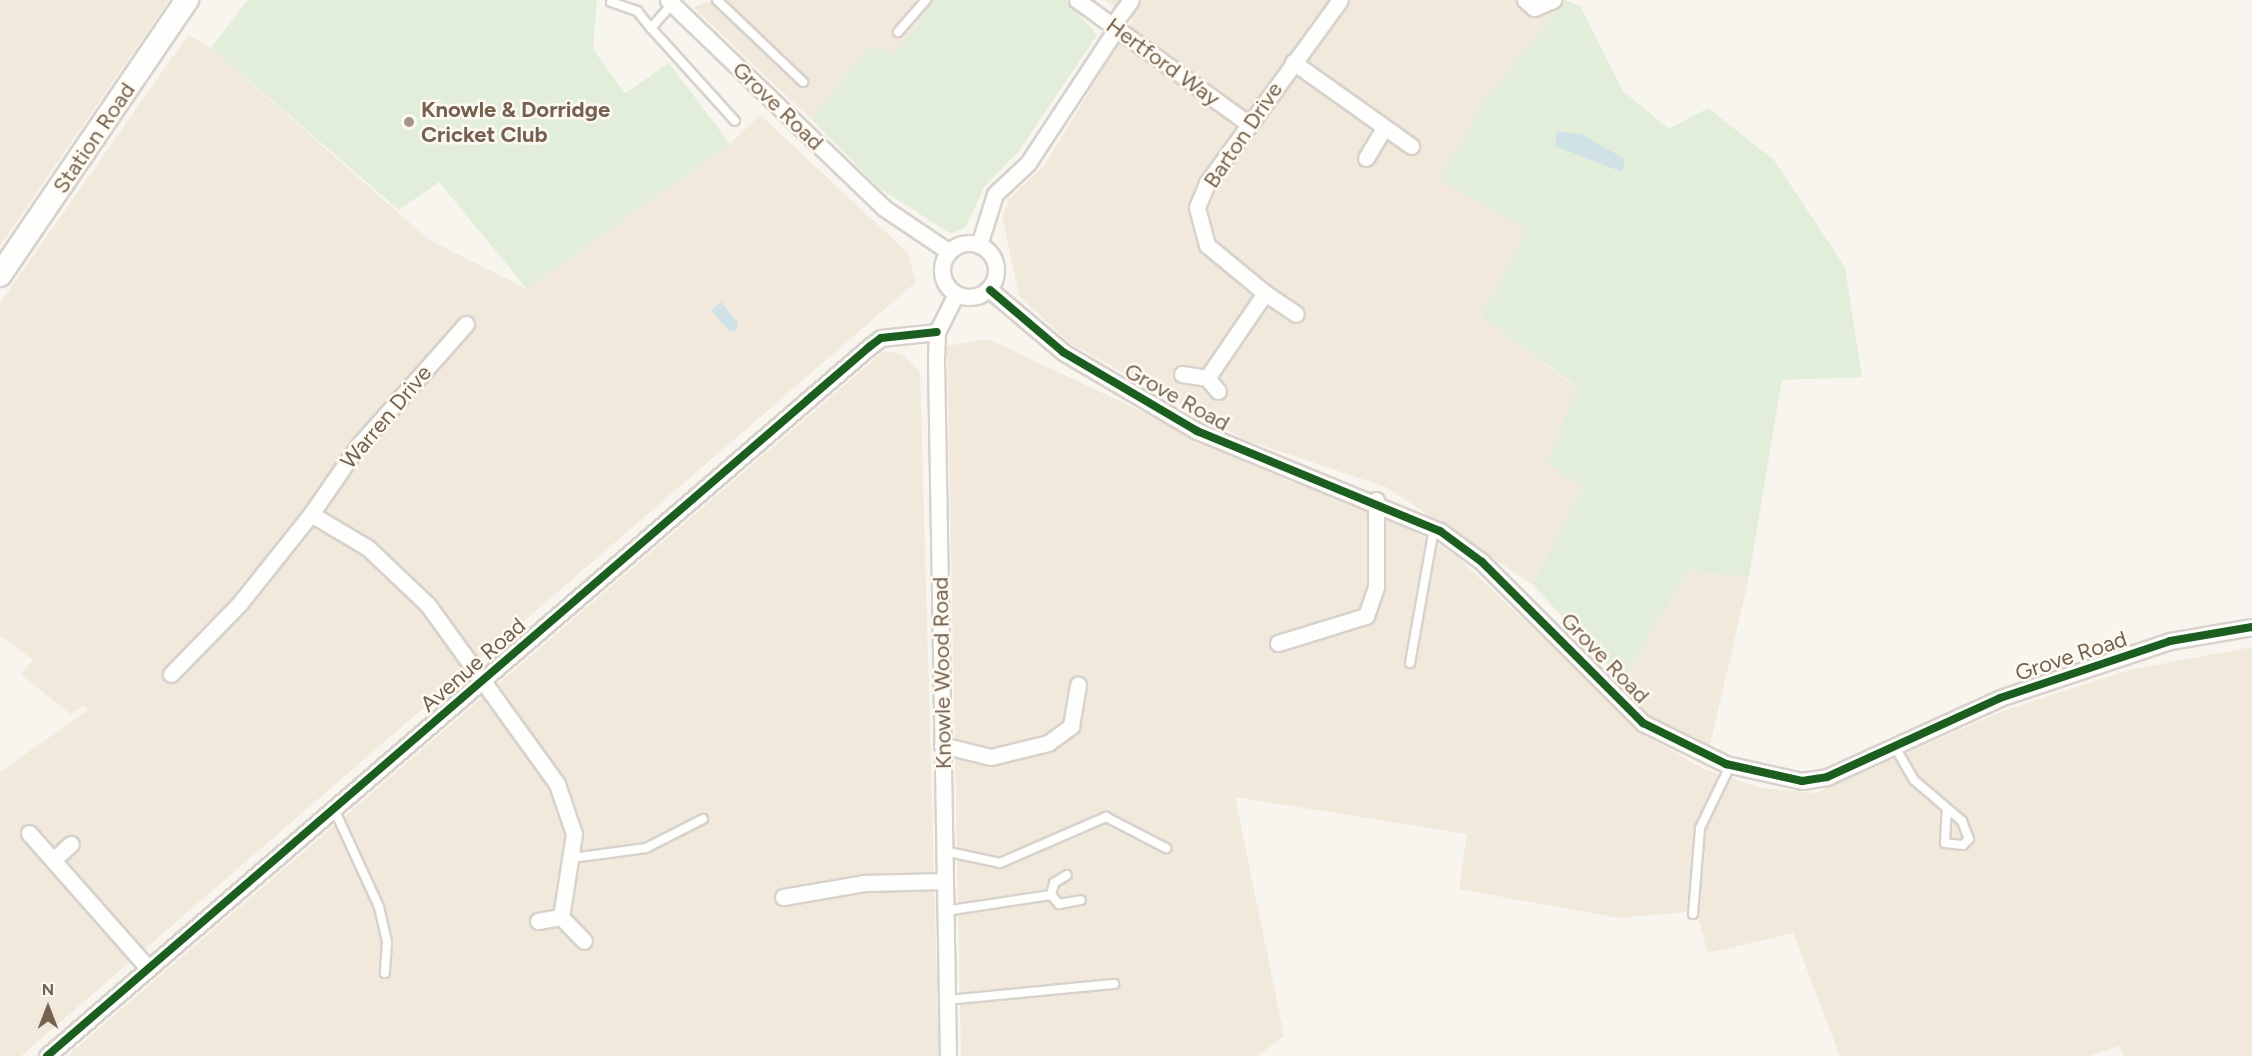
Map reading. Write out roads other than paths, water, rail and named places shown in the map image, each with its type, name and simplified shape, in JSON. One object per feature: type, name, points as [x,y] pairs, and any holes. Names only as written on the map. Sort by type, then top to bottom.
[{"type":"main road","name":"Station Road","points":[[0,275],[187,0]]},
{"type":"street","name":"Hertford Way","points":[[1077,0],[1249,124]]},
{"type":"street","points":[[980,245],[995,194],[1028,163],[1131,0]]},
{"type":"street","name":"Barton Drive","points":[[1296,314],[1218,258],[1199,227],[1197,207],[1207,183],[1340,0]]},
{"type":"street","points":[[1524,0],[1533,8],[1553,0]]},
{"type":"street","name":"Grove Road","points":[[670,2],[884,208],[948,251]]},
{"type":"street","points":[[1293,62],[1411,147]]},
{"type":"street","points":[[1366,158],[1384,128]]},
{"type":"street","points":[[960,244],[980,245],[995,266],[990,290],[968,297],[956,294],[942,277],[948,251],[960,244]]},
{"type":"street","name":"Grove Road","points":[[990,290],[1063,352],[1197,431],[1259,461],[1376,500],[1434,528],[1482,562],[1643,723],[1685,748],[1730,766],[1802,781],[1857,767],[2000,698],[2170,641],[2252,627]]},
{"type":"street","points":[[1207,378],[1265,293]]},
{"type":"street","name":"Knowle Wood Road","points":[[948,1056],[937,332],[956,294]]},
{"type":"street","name":"Warren Drive","points":[[171,674],[240,603],[311,513],[358,446],[466,324]]},
{"type":"street","name":"Avenue Road","points":[[47,1056],[869,347],[897,335],[937,332]]},
{"type":"street","points":[[1182,374],[1207,378],[1218,391]]},
{"type":"street","points":[[1278,643],[1366,616],[1376,587],[1376,500]]},
{"type":"street","points":[[311,513],[368,548],[428,605],[557,784],[570,814],[572,858],[561,917]]},
{"type":"street","points":[[942,745],[991,757],[1048,744],[1071,726],[1078,685]]},
{"type":"street","points":[[29,832],[149,969]]},
{"type":"street","points":[[53,860],[71,844]]},
{"type":"street","points":[[783,897],[864,883],[944,881]]},
{"type":"street","points":[[538,921],[561,917]]},
{"type":"street","points":[[561,917],[584,941]]},
{"type":"lane","points":[[717,0],[804,82]]},
{"type":"lane","points":[[898,32],[926,0]]},
{"type":"lane","points":[[611,2],[637,11],[735,121]]},
{"type":"lane","points":[[651,28],[670,2]]},
{"type":"lane","points":[[1410,663],[1434,528]]},
{"type":"lane","points":[[1895,747],[1914,780],[1947,810],[1968,831],[1963,845],[1945,843],[1947,810]]},
{"type":"lane","points":[[1693,914],[1700,828],[1730,766]]},
{"type":"lane","points":[[334,809],[379,907],[387,942],[385,973]]},
{"type":"lane","points":[[944,851],[1000,862],[1106,817],[1166,848]]},
{"type":"lane","points":[[572,858],[646,848],[703,819]]},
{"type":"lane","points":[[1051,895],[1054,883],[1067,874]]},
{"type":"lane","points":[[1051,895],[1059,904],[1081,900]]},
{"type":"lane","points":[[945,911],[1051,895]]},
{"type":"lane","points":[[947,1000],[1114,984]]},
{"type":"place","name":"Knowle & Dorridge Cricket Club","points":[[409,122]]}]
